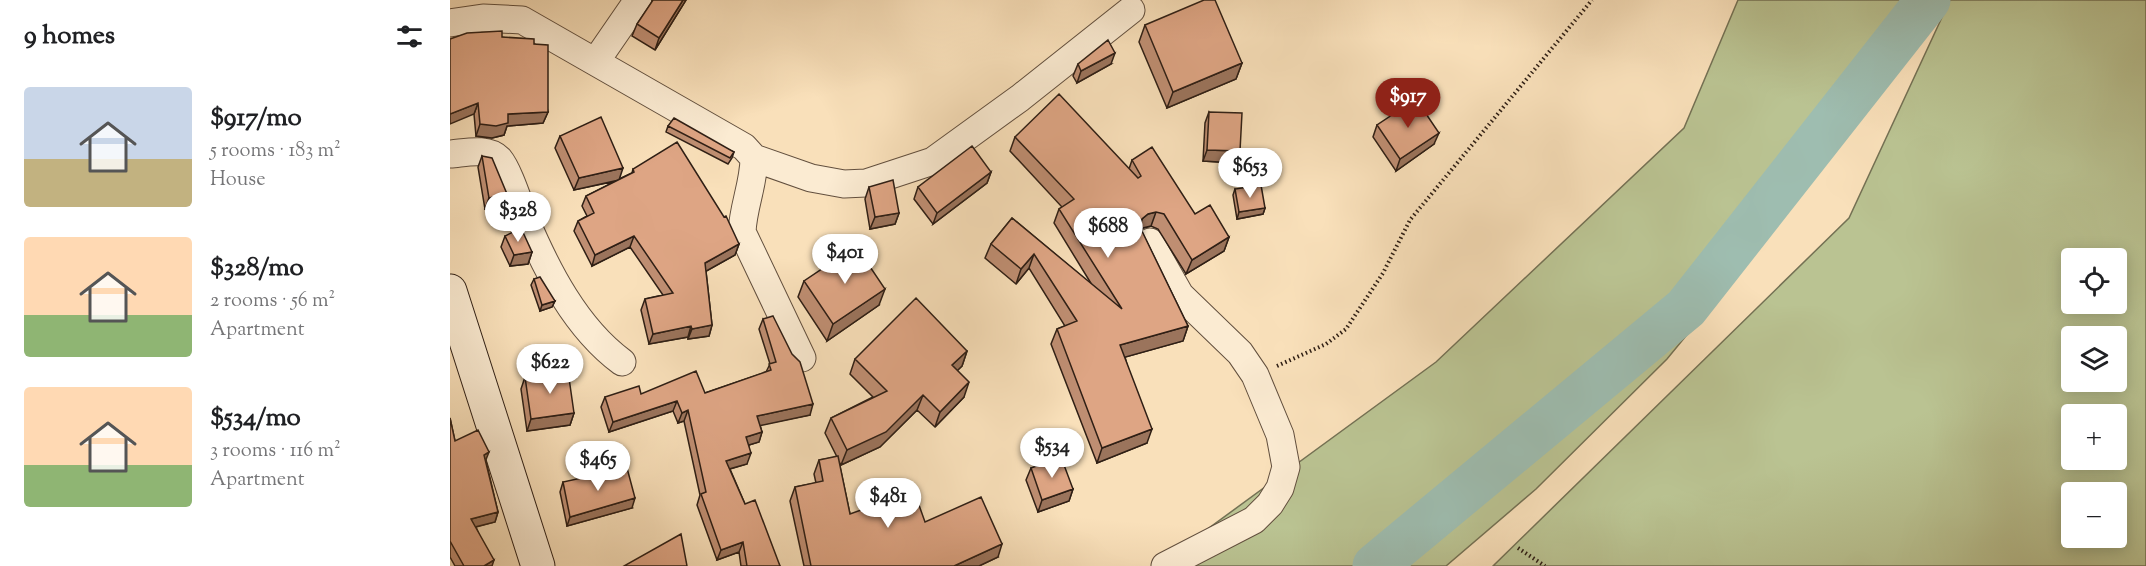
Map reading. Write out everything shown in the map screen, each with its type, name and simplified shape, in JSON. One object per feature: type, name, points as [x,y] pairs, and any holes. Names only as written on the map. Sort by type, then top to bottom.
[{"type":"street","points":[[596,61],[638,0]]},
{"type":"street","points":[[450,23],[483,18],[522,20],[744,147],[754,158],[811,178],[844,184],[866,183],[933,161],[1020,98],[1131,10]]},
{"type":"street","points":[[450,154],[484,152],[499,160],[528,227],[576,314],[598,345],[621,363]]},
{"type":"street","points":[[754,158],[754,171],[743,210],[742,232],[802,358]]},
{"type":"street","points":[[1150,242],[1180,295],[1240,353],[1255,375],[1284,450],[1286,467],[1280,488],[1270,504],[1254,520],[1165,566]]},
{"type":"street","points":[[450,291],[538,566]]},
{"type":"path","points":[[1255,375],[1326,344],[1346,328],[1383,273],[1410,220],[1592,0]]},
{"type":"path","points":[[1518,549],[1545,566]]},
{"type":"green space","points":[[1738,0],[1909,0],[1910,21],[1859,102],[1741,269],[1667,359],[1536,489],[1446,566],[1157,566],[1436,362],[1684,128]]},
{"type":"green space","points":[[1950,0],[2146,0],[2146,566],[1493,566],[1849,218]]},
{"type":"building","points":[[653,0],[683,0],[659,38],[637,24]]},
{"type":"building","points":[[1204,0],[1215,0],[1242,63],[1173,92],[1145,25]]},
{"type":"building","points":[[502,31],[502,37],[534,39],[534,44],[548,45],[548,112],[508,114],[508,123],[496,126],[480,124],[478,103],[450,114],[450,39],[467,33]]},
{"type":"building","points":[[1108,40],[1115,53],[1081,71],[1078,64]]},
{"type":"building","points":[[1059,94],[1138,178],[1141,176],[1132,160],[1152,147],[1195,214],[1210,205],[1229,237],[1192,260],[1164,214],[1156,212],[1142,219],[1140,227],[1188,326],[1120,345],[1152,429],[1102,448],[1057,329],[1077,321],[1034,254],[1021,269],[991,244],[1012,218],[1122,309],[1059,209],[1074,199],[1015,137]]},
{"type":"building","points":[[1416,99],[1439,133],[1400,159],[1377,125]]},
{"type":"building","points":[[1209,112],[1242,113],[1240,151],[1207,150]]},
{"type":"building","points":[[601,117],[623,168],[579,178],[560,136]]},
{"type":"building","points":[[674,118],[734,152],[730,158],[668,126]]},
{"type":"building","points":[[677,142],[724,217],[726,216],[739,244],[705,263],[712,325],[692,329],[691,326],[653,334],[645,299],[673,293],[634,236],[595,255],[578,221],[594,213],[586,196],[634,172],[633,169]]},
{"type":"building","points":[[972,146],[991,172],[937,213],[918,187]]},
{"type":"building","points":[[482,156],[492,158],[507,194],[489,198]]},
{"type":"building","points":[[893,180],[899,213],[875,217],[869,187]]},
{"type":"building","points":[[1261,185],[1265,208],[1239,212],[1235,189]]},
{"type":"building","points":[[521,228],[532,252],[514,255],[505,236]]},
{"type":"building","points":[[856,246],[885,289],[833,324],[804,281]]},
{"type":"building","points":[[540,277],[555,301],[542,305],[534,279]]},
{"type":"building","points":[[916,298],[967,351],[952,365],[969,382],[940,412],[923,395],[886,432],[847,450],[831,418],[887,391],[855,359]]},
{"type":"building","points":[[773,316],[792,354],[800,362],[813,404],[757,416],[762,432],[746,437],[751,453],[726,461],[745,504],[755,500],[780,566],[747,566],[743,542],[721,550],[701,494],[706,492],[688,410],[682,413],[677,401],[613,422],[605,397],[639,386],[641,394],[696,371],[705,393],[771,370],[769,364],[776,362],[763,319]]},
{"type":"building","points":[[568,371],[574,413],[531,419],[525,377]]},
{"type":"building","points":[[450,418],[455,441],[478,430],[489,452],[484,455],[498,512],[471,519],[494,560],[484,566],[464,566],[450,541]]},
{"type":"building","points":[[838,456],[850,514],[914,491],[925,522],[981,497],[1002,544],[954,566],[811,566],[795,487],[823,481],[819,460]]},
{"type":"building","points":[[1061,457],[1073,489],[1042,500],[1031,468]]},
{"type":"building","points":[[627,468],[635,498],[570,517],[563,482]]},
{"type":"building","points":[[681,534],[687,566],[624,566]]},
{"type":"waterway","points":[[1375,566],[1686,308],[1928,0]]},
{"type":"waterway","points":[[1380,562],[1382,566]]}]
